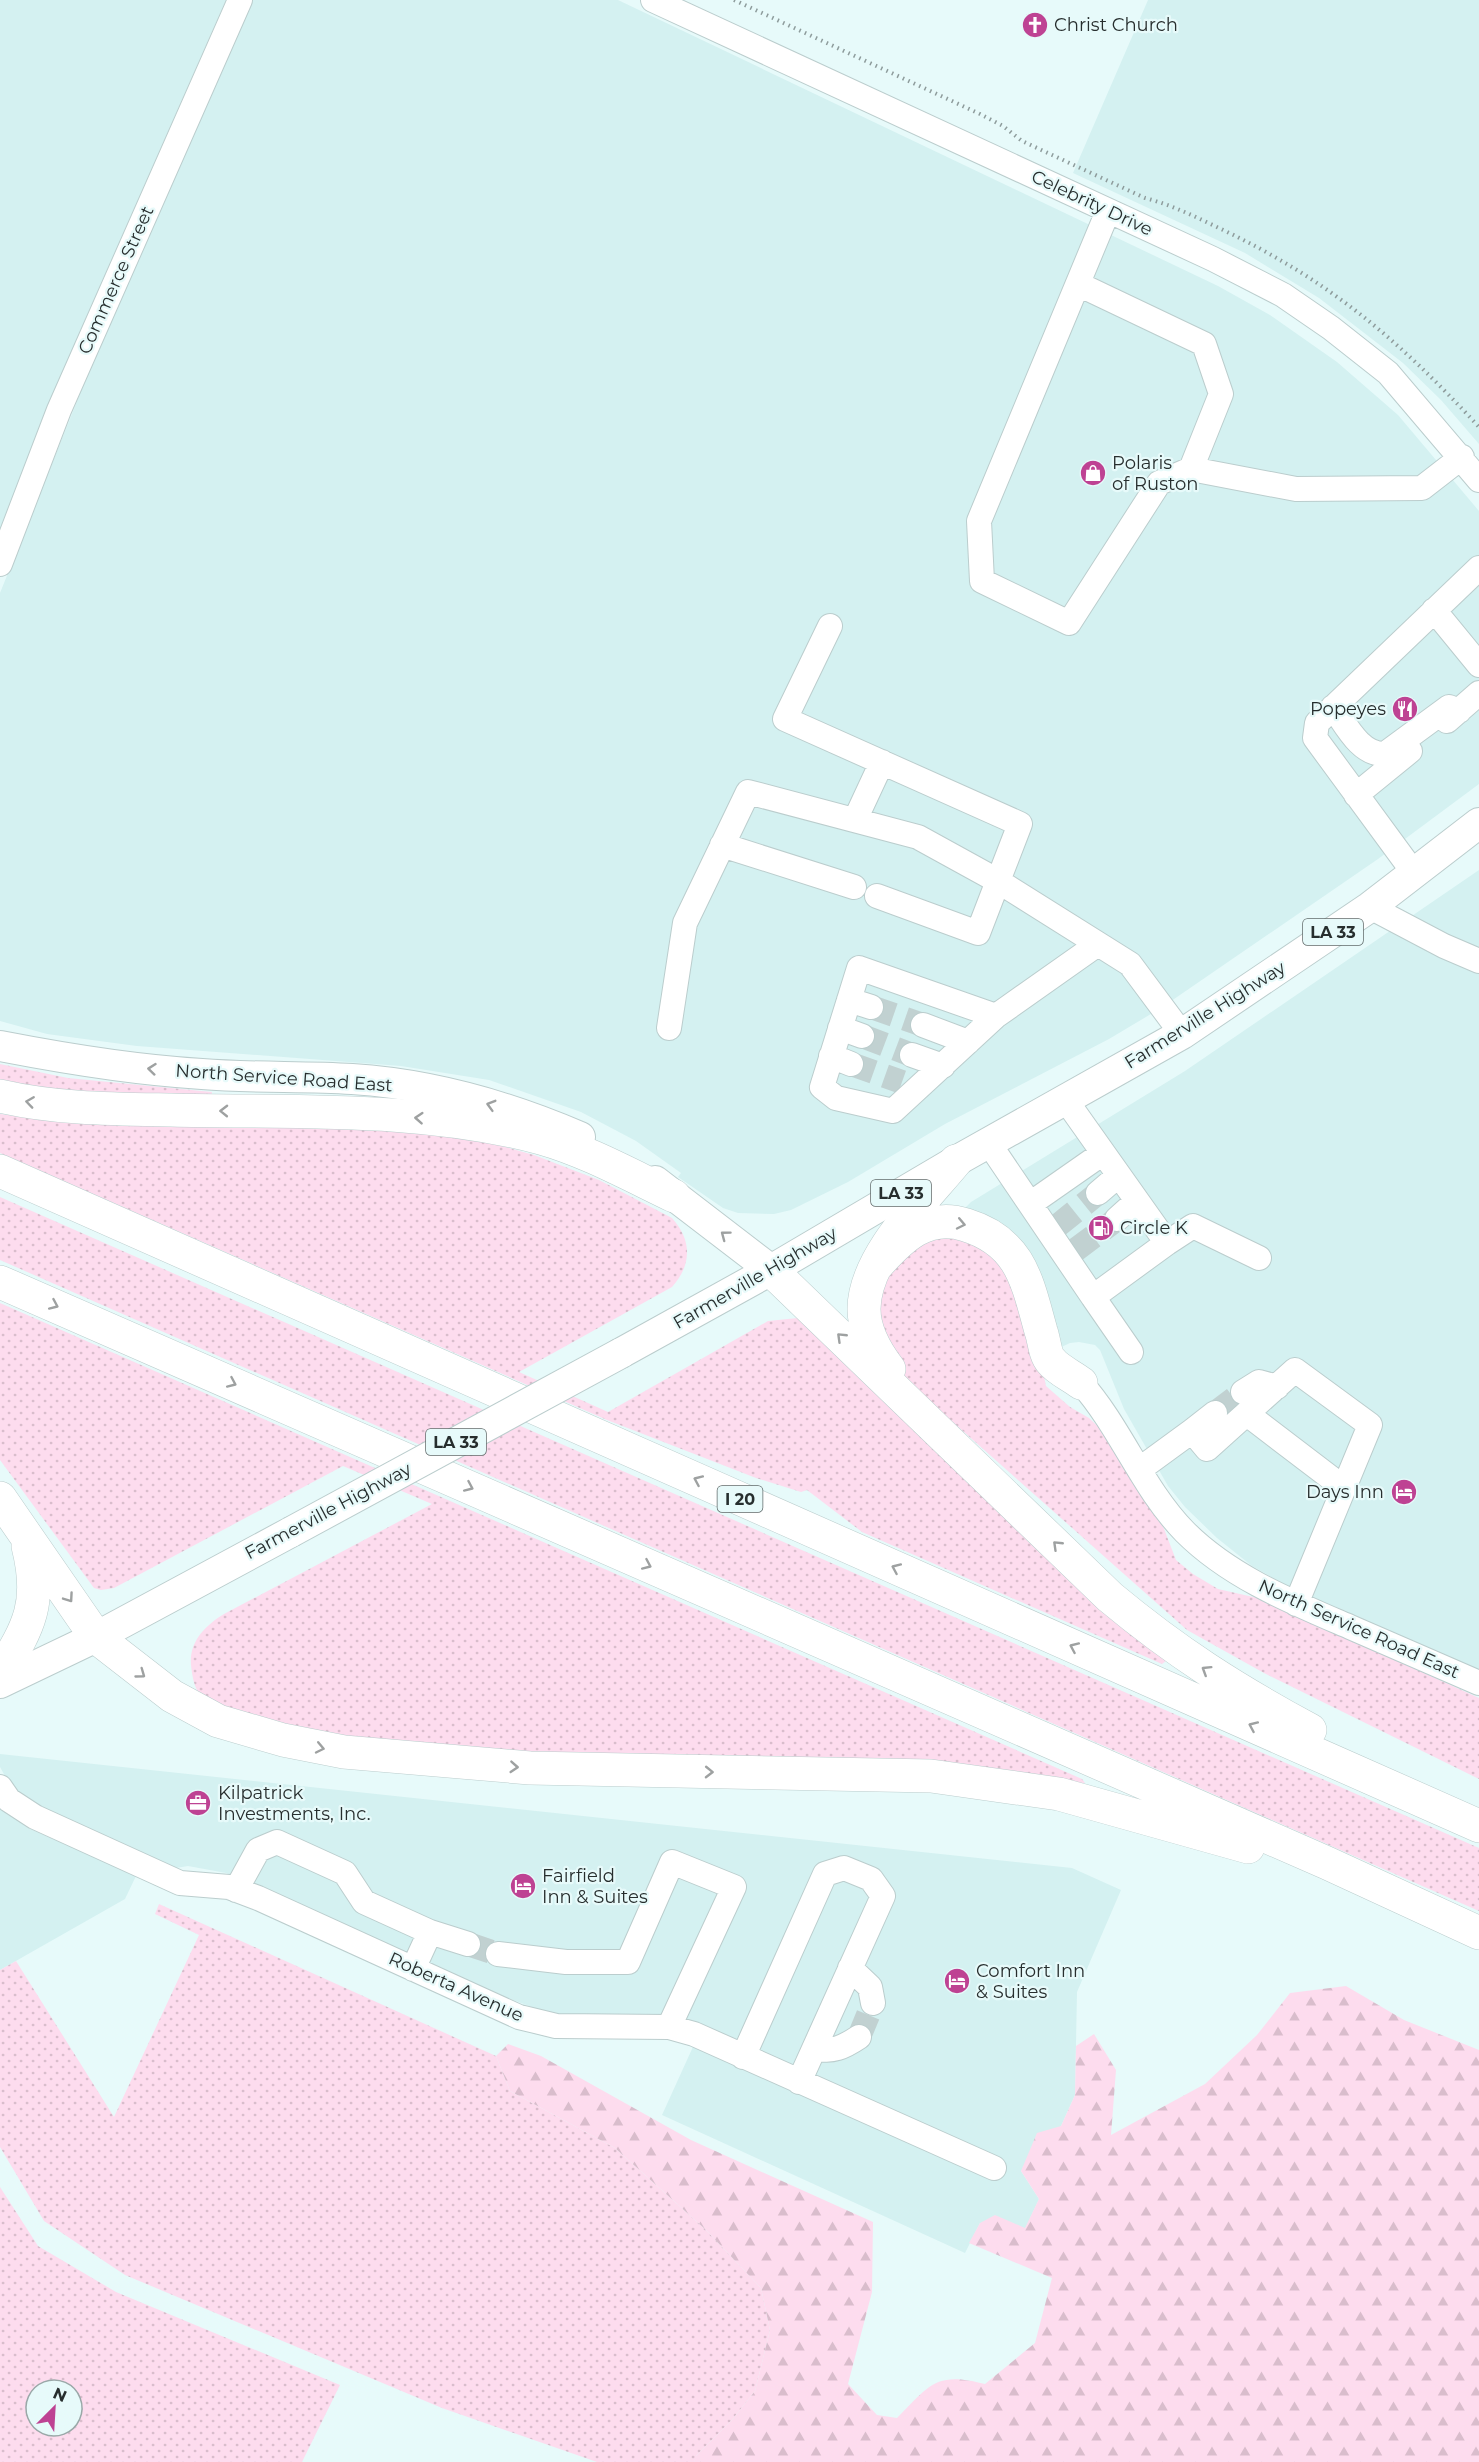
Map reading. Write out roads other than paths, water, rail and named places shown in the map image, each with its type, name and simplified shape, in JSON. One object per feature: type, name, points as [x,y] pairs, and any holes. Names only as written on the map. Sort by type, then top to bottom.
[{"type":"highway","points":[[0,1096],[26,1102],[100,1109],[326,1112],[452,1121],[542,1138],[587,1154],[674,1196]]},
{"type":"highway","points":[[918,1409],[881,1358],[869,1334],[864,1310],[867,1286],[893,1238],[956,1161]]},
{"type":"highway","name":"I 20","points":[[0,1171],[1479,1826]]},
{"type":"highway","points":[[877,1265],[897,1242],[927,1223],[942,1221],[961,1223],[993,1235],[1006,1244],[1028,1284],[1050,1360],[1081,1383]]},
{"type":"highway","points":[[771,1270],[918,1409],[1110,1597],[1162,1640],[1233,1688],[1361,1758],[1479,1818]]},
{"type":"highway","points":[[0,1282],[1327,1863],[1479,1933]]},
{"type":"highway","points":[[0,1498],[96,1637],[172,1696],[218,1721],[283,1740],[344,1752],[531,1768],[930,1776],[1059,1794],[1148,1817],[1232,1844],[1327,1863]]},
{"type":"highway","points":[[0,1673],[29,1621],[35,1593],[25,1535]]},
{"type":"main road","name":"Farmerville Highway","points":[[0,1683],[96,1637],[621,1353],[771,1270],[988,1142],[1182,1034],[1371,907],[1479,823]]},
{"type":"main road","name":"North Service Road East","points":[[0,1046],[71,1060],[189,1073],[352,1079],[459,1095],[553,1125],[583,1138],[642,1171],[771,1270]]},
{"type":"street","name":"Commerce Street","points":[[0,564],[59,410],[240,0]]},
{"type":"street","name":"Celebrity Drive","points":[[653,0],[1263,285],[1331,328],[1388,373],[1462,457],[1479,480]]},
{"type":"street","points":[[1108,211],[979,522],[982,581],[1069,623],[1159,483],[1191,469],[1296,489],[1422,488],[1462,457]]},
{"type":"street","points":[[1078,284],[1204,344],[1221,394],[1191,469]]},
{"type":"street","points":[[1414,873],[1315,738],[1317,723],[1479,568]]},
{"type":"street","points":[[1434,610],[1479,665]]},
{"type":"street","points":[[830,626],[785,719],[1020,824],[978,933],[877,896]]},
{"type":"street","points":[[1356,795],[1479,693]]},
{"type":"street","points":[[1333,707],[1365,749],[1377,754],[1385,754],[1449,707],[1459,711]]},
{"type":"street","points":[[855,820],[882,762]]},
{"type":"street","points":[[669,1028],[685,923],[748,792],[918,837],[998,881],[1130,964],[1182,1034]]},
{"type":"street","points":[[722,844],[854,887]]},
{"type":"street","points":[[1371,907],[1444,946],[1479,961]]},
{"type":"street","points":[[996,1016],[859,968],[860,1003],[851,1032],[841,1060],[822,1087],[836,1098],[893,1111],[911,1085],[944,1066],[996,1016],[1098,944]]},
{"type":"street","points":[[923,1025],[968,1042]]},
{"type":"street","points":[[912,1055],[944,1066]]},
{"type":"street","points":[[1065,1099],[1167,1243]]},
{"type":"street","points":[[988,1142],[1030,1204],[1053,1229],[1070,1254],[1093,1298],[1131,1352]]},
{"type":"street","points":[[1030,1204],[1103,1153]]},
{"type":"street","points":[[1098,1193],[1119,1175]]},
{"type":"street","points":[[1117,1219],[1137,1201]]},
{"type":"street","points":[[1093,1298],[1193,1226],[1259,1258]]},
{"type":"street","points":[[1191,1431],[1207,1449],[1245,1403],[1277,1387],[1295,1370],[1370,1425],[1296,1604]]},
{"type":"street","name":"North Service Road East","points":[[1081,1383],[1097,1401],[1157,1497],[1185,1532],[1214,1556],[1296,1604],[1479,1683]]},
{"type":"street","points":[[1245,1403],[1344,1488]]},
{"type":"street","points":[[1140,1469],[1215,1413]]},
{"type":"street","name":"Roberta Avenue","points":[[0,1787],[9,1800],[35,1817],[180,1883],[206,1884],[236,1890],[519,2017],[556,2026],[669,2027],[694,2034],[994,2168]]},
{"type":"street","points":[[236,1890],[258,1850],[277,1842],[345,1873],[364,1902],[430,1932],[468,1944]]},
{"type":"street","points":[[498,1954],[566,1962],[628,1962],[672,1862],[734,1887],[669,2027]]},
{"type":"street","points":[[743,2057],[825,1874],[844,1868],[872,1879],[883,1896],[799,2082]]},
{"type":"street","points":[[413,1969],[430,1932]]},
{"type":"street","points":[[850,1968],[870,1987],[873,2003]]},
{"type":"street","points":[[815,2048],[828,2051],[847,2045],[859,2037]]},
{"type":"tunnel","points":[[871,1007],[923,1025]]},
{"type":"tunnel","points":[[862,1036],[912,1055]]},
{"type":"tunnel","points":[[851,1064],[902,1082]]},
{"type":"tunnel","points":[[1056,1227],[1098,1193]]},
{"type":"tunnel","points":[[1074,1251],[1117,1219]]},
{"type":"tunnel","points":[[1215,1413],[1243,1392]]},
{"type":"tunnel","points":[[468,1944],[498,1954]]},
{"type":"tunnel","points":[[859,2037],[873,2003]]},
{"type":"place","name":"Christ Church","points":[[1035,25]]},
{"type":"place","name":"Polaris of Ruston","points":[[1093,473]]},
{"type":"place","name":"Popeyes","points":[[1405,709]]},
{"type":"place","name":"Circle K","points":[[1101,1228]]},
{"type":"place","name":"Days Inn","points":[[1404,1492]]},
{"type":"place","name":"Kilpatrick Investments, Inc.","points":[[198,1803]]},
{"type":"place","name":"Fairfield Inn & Suites","points":[[523,1886]]},
{"type":"place","name":"Comfort Inn & Suites","points":[[957,1981]]}]
